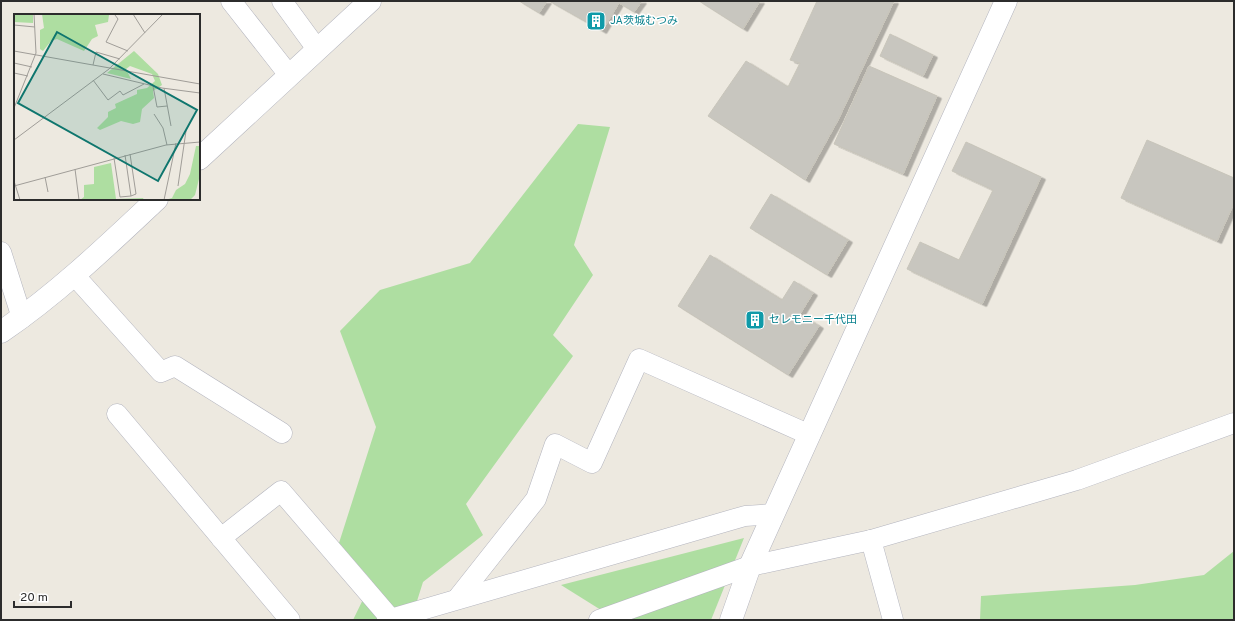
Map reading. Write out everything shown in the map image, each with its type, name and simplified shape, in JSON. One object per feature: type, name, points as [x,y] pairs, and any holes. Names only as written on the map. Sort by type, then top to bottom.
[{"type":"street","points":[[231,1],[289,75]]},
{"type":"street","points":[[282,1],[317,49]]},
{"type":"street","points":[[200,158],[370,1]]},
{"type":"street","points":[[731,620],[750,566],[1006,1]]},
{"type":"street","points":[[1,332],[22,318],[75,276],[156,200]]},
{"type":"street","points":[[1,252],[22,318]]},
{"type":"street","points":[[75,276],[162,372],[175,366],[282,433]]},
{"type":"street","points":[[457,599],[536,499],[556,444],[592,463],[639,359],[810,434]]},
{"type":"street","points":[[117,414],[290,620]]},
{"type":"street","points":[[599,620],[750,566],[871,540],[1077,480],[1234,424]]},
{"type":"street","points":[[221,538],[281,491],[389,619],[745,516],[774,514]]},
{"type":"street","points":[[871,540],[893,620]]},
{"type":"green space","points":[[578,124],[610,127],[574,245],[593,275],[553,335],[573,356],[466,504],[483,535],[423,582],[411,620],[353,620],[372,581],[339,543],[376,427],[340,331],[380,290],[470,263]]},
{"type":"green space","points":[[744,538],[711,620],[617,620],[561,585]]},
{"type":"green space","points":[[1234,551],[1234,620],[980,620],[981,596],[1135,585],[1204,575]]},
{"type":"building","points":[[519,1],[547,1],[539,13]]},
{"type":"building","name":"JA茨城むつみ","points":[[549,1],[642,1],[634,12],[619,3],[602,31]]},
{"type":"building","points":[[699,1],[760,1],[743,29]]},
{"type":"building","points":[[817,1],[894,1],[838,120],[805,180],[708,116],[746,61],[788,87],[800,63],[790,60]]},
{"type":"building","points":[[890,34],[933,55],[923,76],[880,56]]},
{"type":"building","points":[[869,66],[937,96],[903,174],[834,144]]},
{"type":"building","points":[[1147,140],[1234,178],[1234,203],[1217,241],[1121,198]]},
{"type":"building","points":[[966,142],[1041,177],[982,304],[907,269],[920,242],[959,260],[993,190],[952,171]]},
{"type":"building","points":[[771,194],[848,240],[827,275],[750,228]]},
{"type":"building","name":"セレモニー千代田","points":[[710,255],[782,300],[794,281],[813,293],[800,314],[819,326],[788,375],[678,306]]},
{"type":"place","name":"JA茨城むつみ","points":[[596,21]]},
{"type":"place","name":"セレモニー千代田","points":[[755,320]]}]
